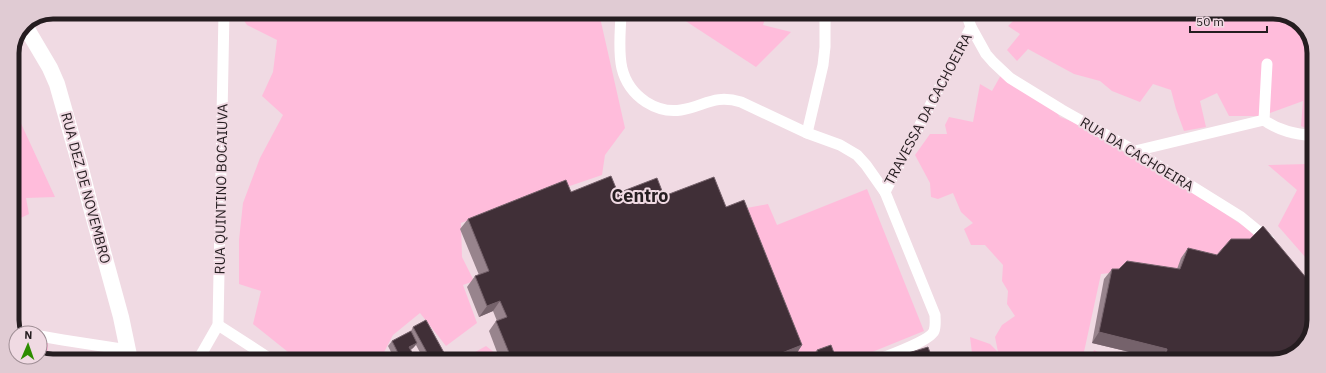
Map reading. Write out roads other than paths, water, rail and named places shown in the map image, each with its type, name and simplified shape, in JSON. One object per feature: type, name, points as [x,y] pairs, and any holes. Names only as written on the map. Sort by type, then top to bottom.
[{"type":"main road","name":"RUA DEZ DE NOVEMBRO","points":[[28,30],[50,68],[57,84],[121,317],[129,354]]},
{"type":"street","name":"RUA QUINTINO BOCAIUVA","points":[[201,354],[218,325],[224,19]]},
{"type":"street","points":[[621,19],[620,57],[622,70],[628,86],[638,96],[657,109],[666,111],[681,110],[718,99],[731,99],[807,133],[840,145],[857,156],[866,165],[885,192],[935,315],[935,326],[931,336],[923,341],[892,354]]},
{"type":"street","points":[[807,133],[823,65],[826,19]]},
{"type":"street","name":"RUA DA CACHOEIRA","points":[[968,19],[986,54],[1010,78],[1062,110],[1135,151],[1241,217],[1262,233],[1279,249]]},
{"type":"street","name":"TRAVESSA DA CACHOEIRA","points":[[885,192],[971,27]]},
{"type":"street","points":[[1264,120],[1267,64]]},
{"type":"street","points":[[1135,151],[1264,120],[1271,125],[1286,131],[1307,135]]},
{"type":"street","points":[[218,325],[263,354]]},
{"type":"street","points":[[48,337],[125,354]]},
{"type":"district","name":"Centro","points":[[640,196]]}]
